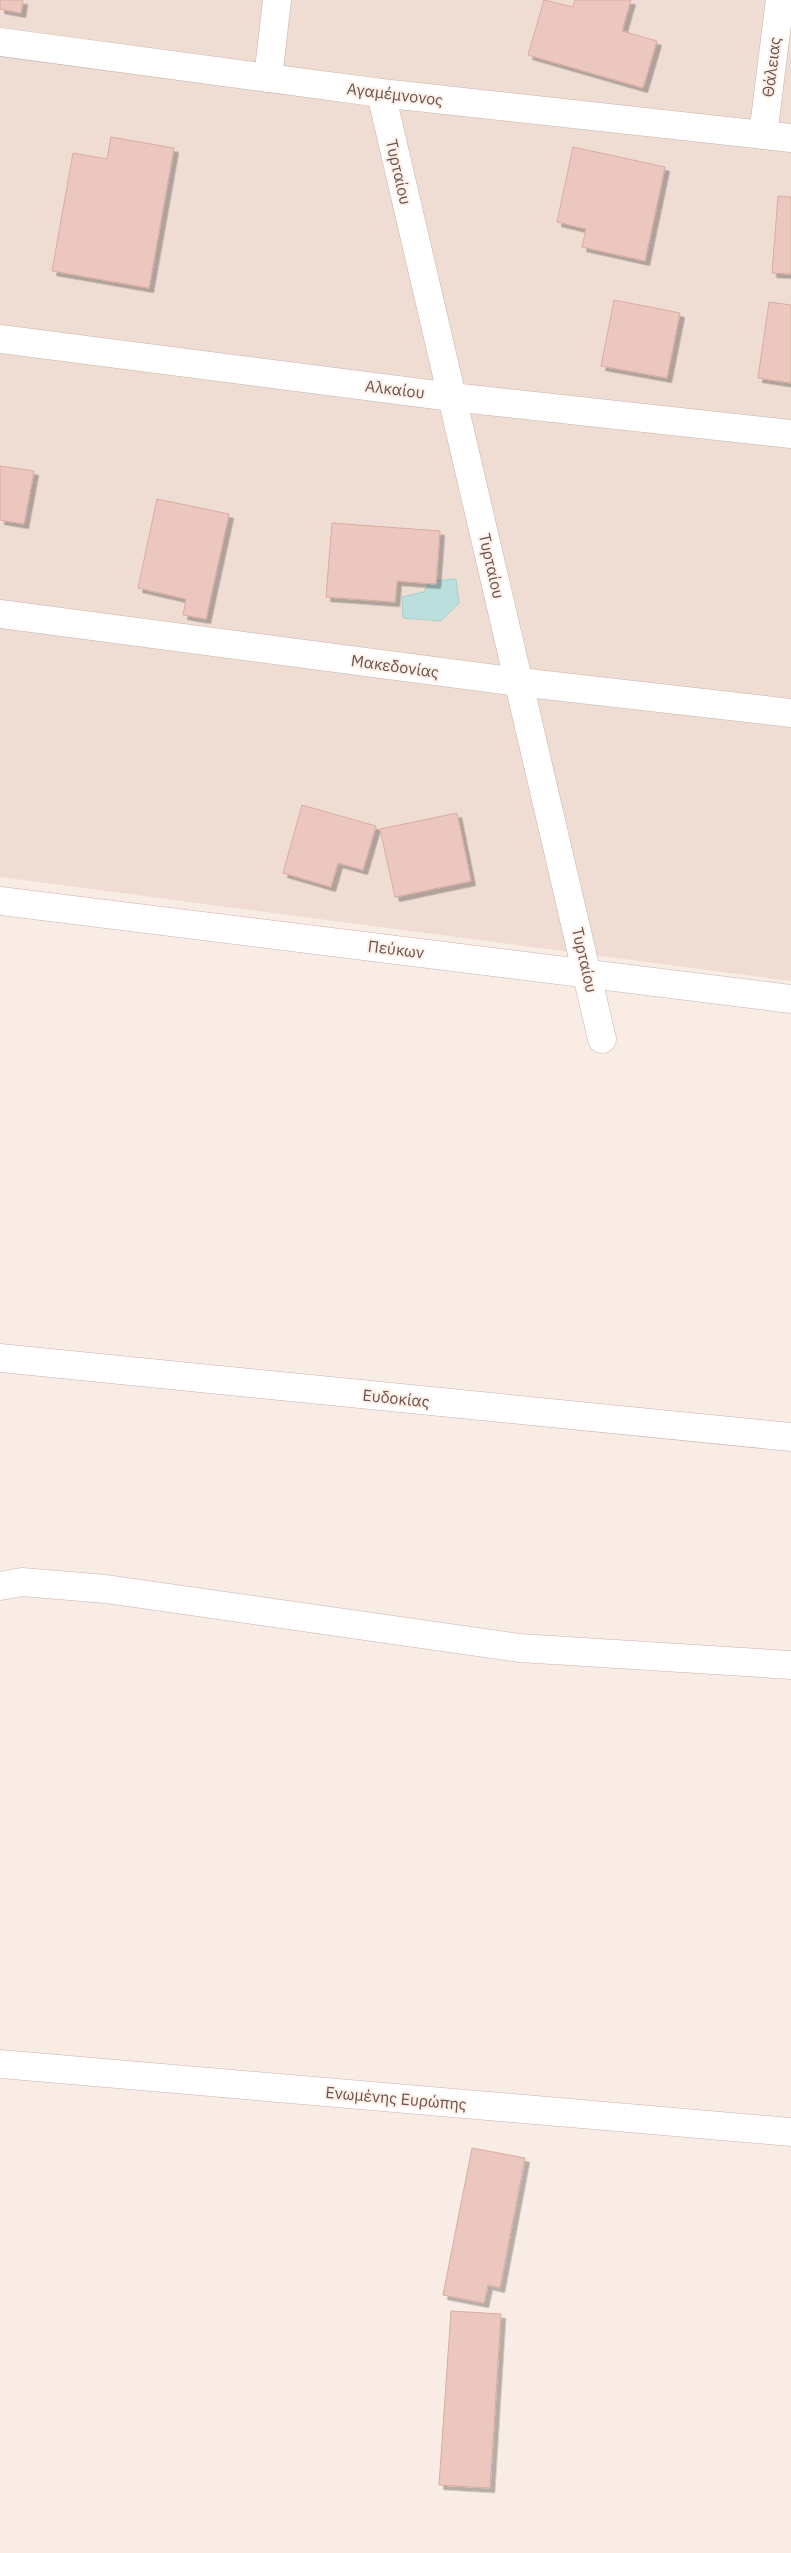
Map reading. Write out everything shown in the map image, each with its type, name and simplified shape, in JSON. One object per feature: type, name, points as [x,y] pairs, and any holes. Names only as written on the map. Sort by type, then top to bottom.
[{"type":"street","points":[[268,78],[277,0]]},
{"type":"street","name":"Θάλειας","points":[[763,135],[780,0]]},
{"type":"street","name":"Αγαμέμνονος","points":[[0,42],[381,93],[791,138]]},
{"type":"street","name":"Τυρταίου","points":[[381,93],[588,973],[602,1040]]},
{"type":"street","name":"Αλκαίου","points":[[0,339],[452,397],[791,434]]},
{"type":"street","name":"Μακεδονίας","points":[[0,614],[519,682],[791,713]]},
{"type":"street","name":"Πεύκων","points":[[0,901],[588,973],[791,1000]]},
{"type":"street","name":"Ευδοκίας","points":[[0,1358],[791,1437]]},
{"type":"street","points":[[0,1586],[22,1582],[106,1589],[520,1648],[791,1666]]},
{"type":"street","name":"Ενωμένης Ευρώπης","points":[[0,2064],[791,2132]]},
{"type":"shaded area","points":[[0,0],[791,0],[791,981],[0,877]]},
{"type":"water","points":[[456,579],[459,603],[441,621],[403,618],[402,597],[424,592],[431,581]]},
{"type":"building","points":[[0,0],[23,0],[21,13],[0,9]]},
{"type":"building","points":[[544,0],[573,7],[575,0],[631,0],[622,31],[657,41],[643,88],[528,55]]},
{"type":"building","points":[[111,137],[174,148],[149,288],[52,271],[73,153],[107,159]]},
{"type":"building","points":[[573,147],[665,167],[645,261],[582,247],[586,229],[557,222]]},
{"type":"building","points":[[778,196],[791,197],[791,274],[772,273]]},
{"type":"building","points":[[614,300],[680,313],[667,378],[601,366]]},
{"type":"building","points":[[769,302],[791,305],[791,383],[758,378]]},
{"type":"building","points":[[0,466],[34,471],[24,524],[0,520]]},
{"type":"building","points":[[157,499],[229,514],[206,619],[183,615],[186,599],[138,588]]},
{"type":"building","points":[[332,523],[440,531],[436,584],[397,581],[395,602],[326,597]]},
{"type":"building","points":[[302,805],[376,826],[363,870],[338,863],[331,887],[283,873]]},
{"type":"building","points":[[457,813],[471,881],[395,897],[380,829]]},
{"type":"building","points":[[472,2148],[525,2158],[500,2288],[488,2285],[484,2303],[443,2295]]},
{"type":"building","points":[[451,2311],[501,2314],[490,2488],[439,2485]]}]
